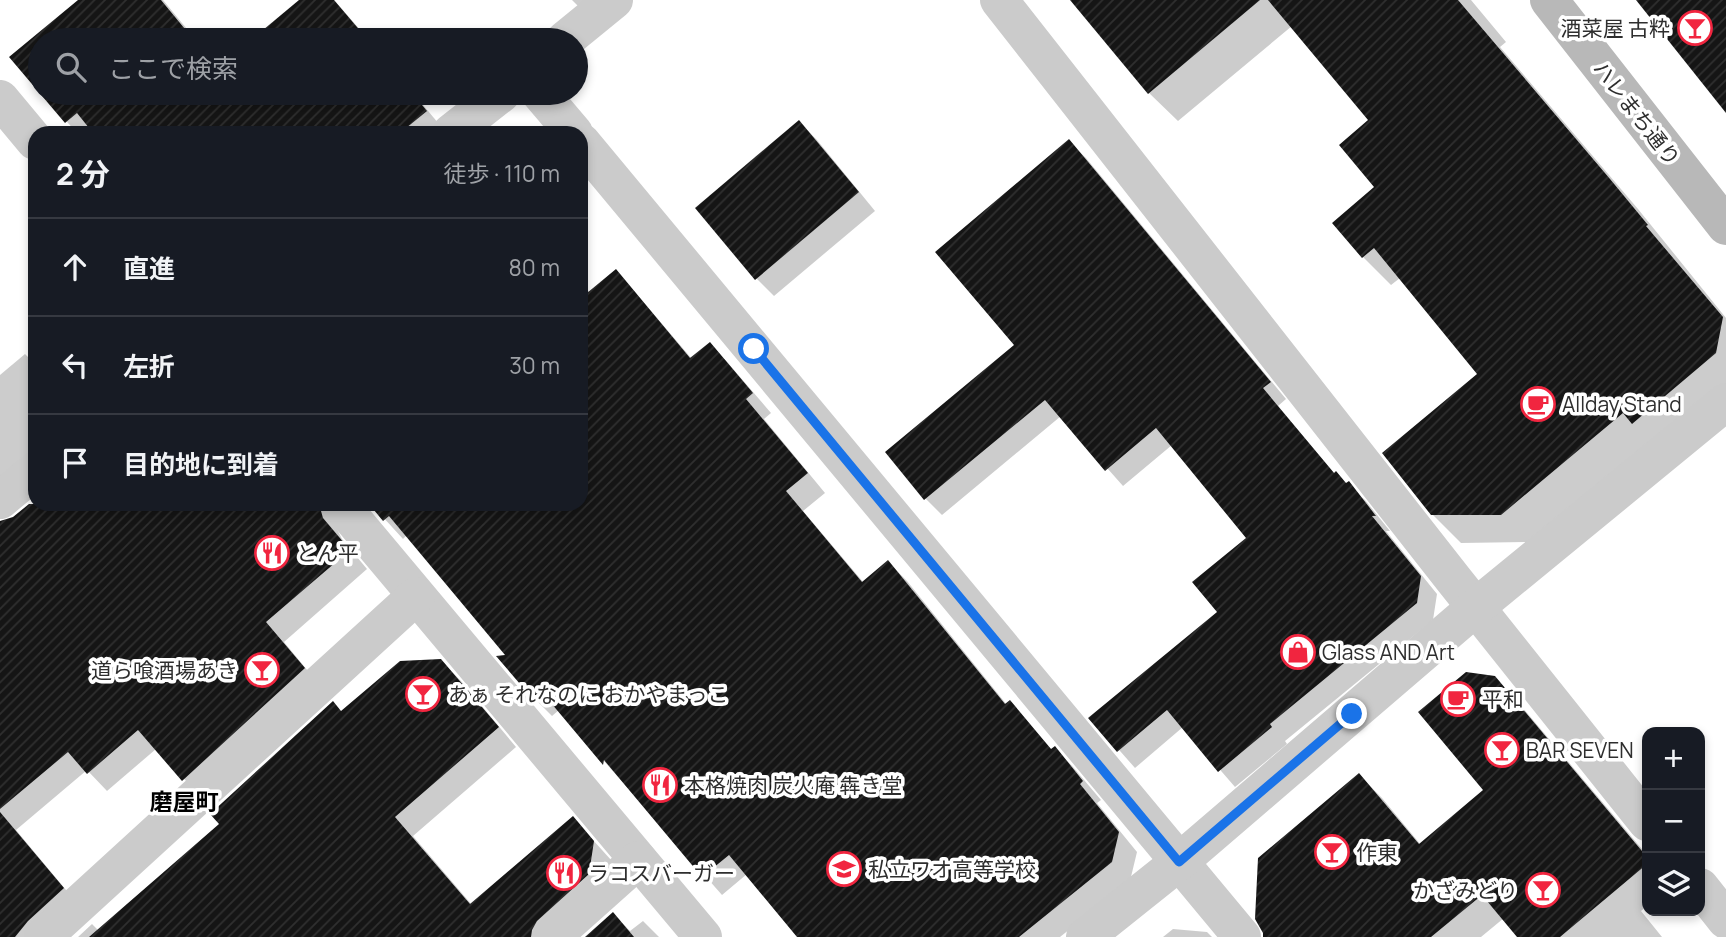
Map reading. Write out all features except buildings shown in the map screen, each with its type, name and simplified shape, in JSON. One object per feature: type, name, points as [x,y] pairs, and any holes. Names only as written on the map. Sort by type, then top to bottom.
[{"type":"street","points":[[580,28],[614,0]]},
{"type":"street","points":[[999,0],[1642,816]]},
{"type":"street","name":"ハレまち通り","points":[[1549,0],[1726,226]]},
{"type":"street","points":[[0,99],[28,133]]},
{"type":"street","points":[[460,126],[487,105]]},
{"type":"street","points":[[550,105],[567,126]]},
{"type":"street","points":[[588,150],[1242,937]]},
{"type":"street","points":[[1085,937],[1179,862],[1476,607],[1726,402]]},
{"type":"street","points":[[0,500],[28,477]]},
{"type":"street","points":[[346,511],[703,937]]},
{"type":"street","points":[[43,937],[416,596]]},
{"type":"street","points":[[552,937],[638,860]]},
{"type":"street","points":[[1705,893],[1726,920]]},
{"type":"place","name":"酒菜屋 古粋","points":[[1695,28]]},
{"type":"place","name":"Allday Stand","points":[[1538,404]]},
{"type":"place","name":"とん平","points":[[272,553]]},
{"type":"place","name":"Glass AND Art","points":[[1298,652]]},
{"type":"place","name":"道ら喰酒場あき","points":[[262,670]]},
{"type":"place","name":"あぁ それなのに おかやまっこ","points":[[423,694]]},
{"type":"place","name":"平和","points":[[1458,699]]},
{"type":"place","name":"BAR SEVEN","points":[[1502,750]]},
{"type":"place","name":"本格焼肉 炭火庵 犇き堂","points":[[660,785]]},
{"type":"place","name":"作東","points":[[1332,852]]},
{"type":"place","name":"私立ワオ高等学校","points":[[844,869]]},
{"type":"place","name":"ラコスバーガー","points":[[564,873]]},
{"type":"place","name":"かざみどり","points":[[1543,890]]},
{"type":"district","name":"磨屋町","points":[[184,801]]},
{"type":"route","points":[[754,349],[1179,862],[1352,714]]}]
